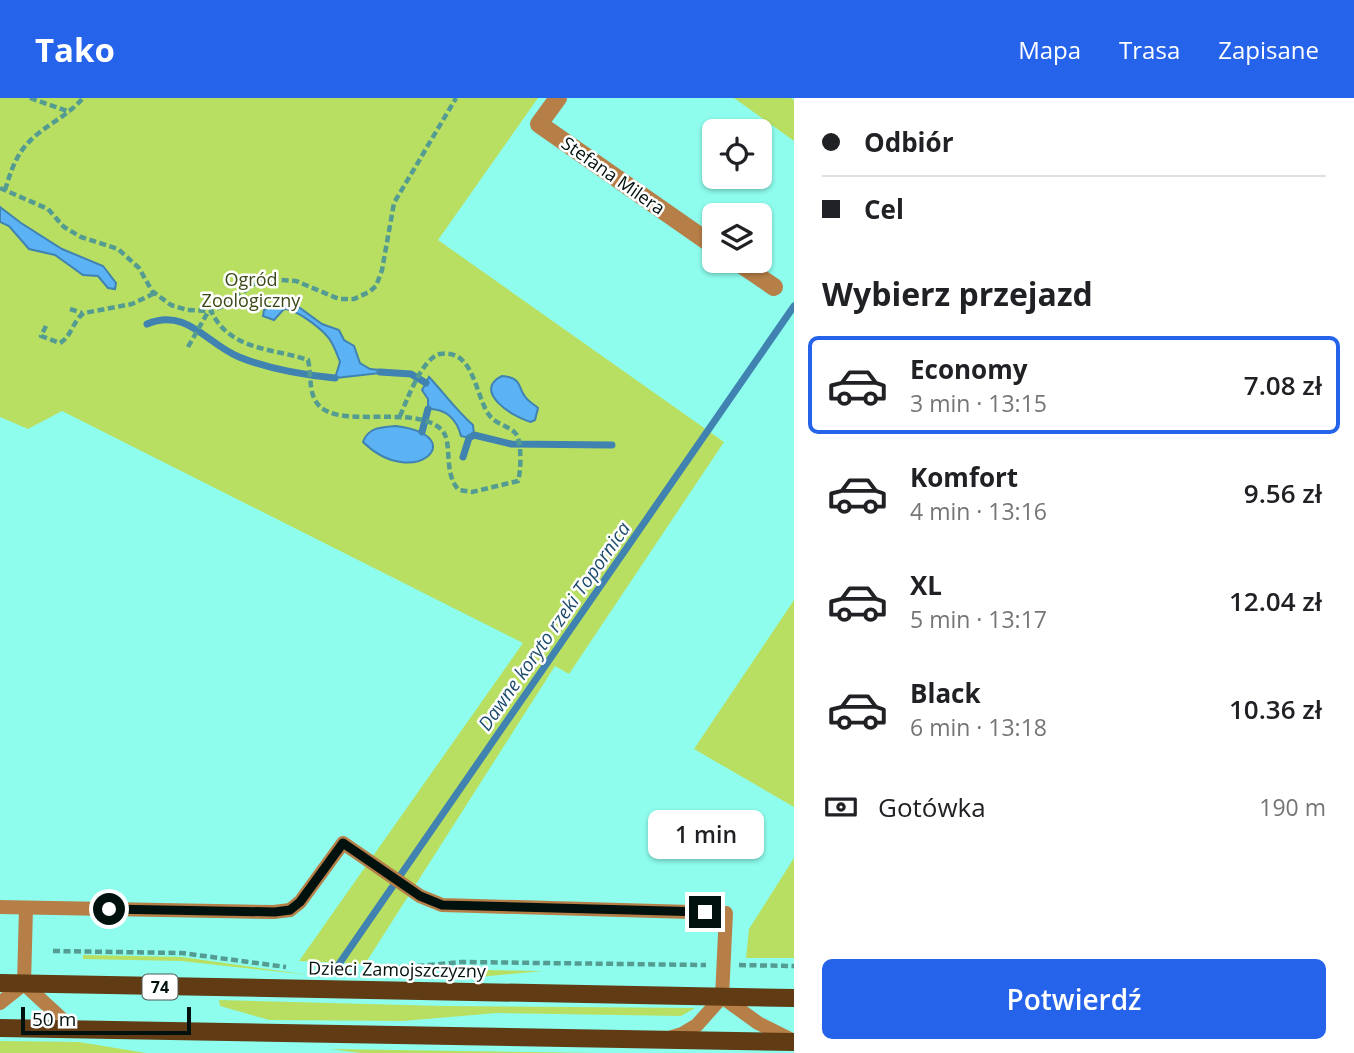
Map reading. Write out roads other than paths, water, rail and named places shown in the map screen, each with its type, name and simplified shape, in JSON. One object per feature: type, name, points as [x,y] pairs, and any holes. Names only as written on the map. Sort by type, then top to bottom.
[{"type":"main road","name":"Dzieci Zamojszczyzny","points":[[0,983],[794,998]]},
{"type":"main road","points":[[0,1028],[794,1041]]},
{"type":"street","name":"Stefana Milera","points":[[558,98],[539,124],[702,238]]},
{"type":"street","points":[[753,273],[774,288]]},
{"type":"lane","points":[[0,907],[275,912],[290,910],[300,902],[343,843],[420,896],[442,905],[726,913],[722,997],[697,1025],[682,1034],[663,1040]]},
{"type":"lane","points":[[26,908],[24,984],[73,1029]]},
{"type":"lane","points":[[0,1003],[24,984]]},
{"type":"lane","points":[[722,997],[758,1023],[794,1041]]},
{"type":"water","points":[[0,207],[62,249],[103,266],[116,283],[115,289],[108,288],[98,276],[83,275],[55,255],[29,249],[9,226],[0,222]]},
{"type":"water","points":[[277,304],[300,308],[322,324],[339,330],[344,340],[354,346],[360,363],[370,369],[380,370],[381,373],[335,378],[340,362],[329,339],[319,328],[295,312],[284,309],[274,320],[263,316],[264,310]]},
{"type":"water","points":[[502,376],[514,379],[524,396],[538,408],[535,420],[531,422],[515,415],[498,403],[491,389],[494,382]]},
{"type":"water","points":[[429,377],[473,425],[474,435],[469,438],[461,436],[457,424],[449,416],[440,410],[428,409],[428,399],[422,390]]},
{"type":"water","points":[[396,426],[419,432],[430,440],[433,449],[428,456],[416,462],[400,462],[382,456],[363,442],[372,431]]},
{"type":"waterway","name":"Dawne koryto rzeki Topornica","points":[[339,964],[794,306]]},
{"type":"waterway","points":[[147,324],[173,320],[196,329],[227,351],[250,361],[286,371],[335,378]]},
{"type":"waterway","points":[[380,372],[411,374],[426,383]]},
{"type":"waterway","points":[[422,432],[428,409]]},
{"type":"waterway","points":[[463,457],[469,438],[474,435],[511,444],[612,445]]},
{"type":"park label","name":"Ogród Zoologiczny","points":[[251,290]]}]
